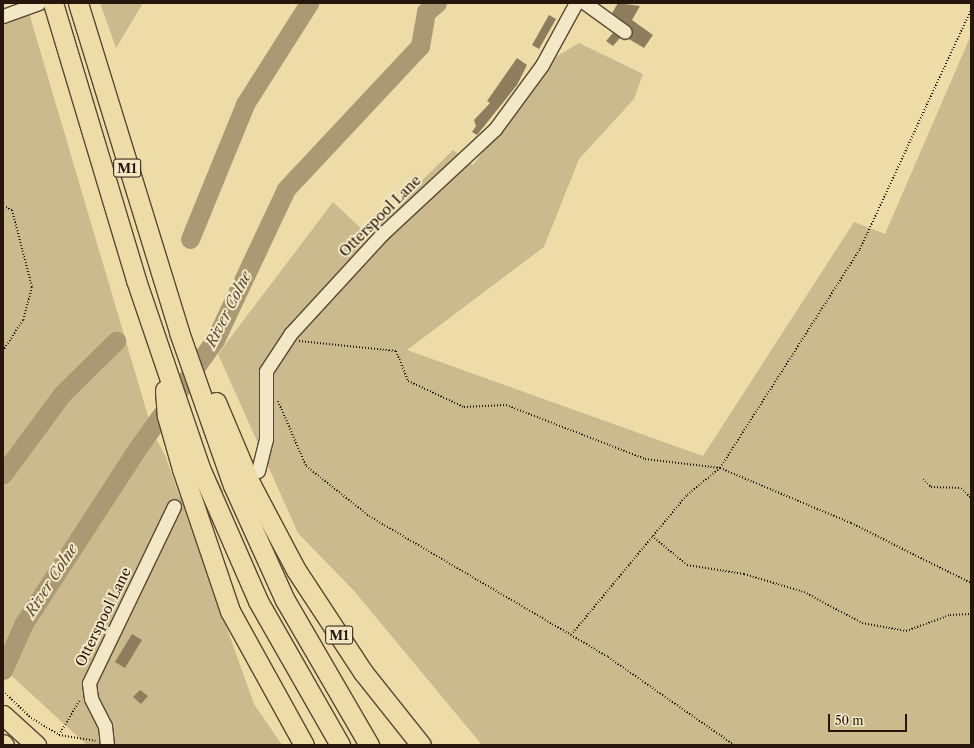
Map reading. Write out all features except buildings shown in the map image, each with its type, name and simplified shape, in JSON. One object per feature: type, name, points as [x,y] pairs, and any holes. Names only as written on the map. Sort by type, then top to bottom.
[{"type":"highway","name":"M1","points":[[53,3],[161,357],[178,430],[230,611],[304,745]]},
{"type":"highway","name":"M1","points":[[78,3],[178,332],[206,393],[296,570],[364,672],[421,745]]},
{"type":"highway","name":"M1","points":[[206,393],[233,485],[285,600],[369,745]]},
{"type":"highway","name":"M1","points":[[178,430],[258,601],[340,745]]},
{"type":"highway","points":[[6,710],[30,745]]},
{"type":"highway","points":[[6,710],[36,745]]},
{"type":"street","points":[[3,16],[39,3]]},
{"type":"street","name":"Otterspool Lane","points":[[258,471],[266,439],[266,371],[289,336],[382,234],[495,129],[542,65],[576,3]]},
{"type":"street","points":[[585,3],[625,32]]},
{"type":"street","name":"Otterspool Lane","points":[[107,744],[89,683],[174,506]]},
{"type":"path","points":[[571,635],[687,495],[720,468],[860,249],[971,10]]},
{"type":"path","points":[[3,206],[12,210],[32,287],[23,320],[3,351]]},
{"type":"path","points":[[289,336],[396,351],[408,381],[464,407],[506,405],[645,459],[720,468],[851,523],[971,583]]},
{"type":"path","points":[[275,393],[306,466],[370,516],[571,635],[734,745]]},
{"type":"path","points":[[923,479],[931,487],[961,488],[971,498]]},
{"type":"path","points":[[652,536],[687,565],[744,574],[804,592],[862,622],[906,631],[950,616],[971,614]]},
{"type":"path","points":[[60,735],[89,683]]},
{"type":"path","points":[[3,691],[6,710],[60,735],[107,744]]},
{"type":"shaded area","points":[[100,3],[143,3],[116,48]]},
{"type":"shaded area","points":[[29,13],[153,433],[165,455],[254,704],[282,745],[87,745],[3,668],[3,24]]},
{"type":"shaded area","points":[[971,35],[971,745],[482,745],[355,592],[298,533],[218,354],[333,202],[367,234],[453,150],[473,165],[551,60],[579,43],[643,74],[634,99],[579,159],[544,247],[407,350],[703,456],[854,222],[885,234]]},
{"type":"waterway","points":[[190,239],[245,104],[309,3]]},
{"type":"waterway","name":"River Colne","points":[[3,670],[24,623],[139,446],[215,340],[286,189],[420,46],[426,12],[437,3]]},
{"type":"waterway","points":[[3,474],[62,394],[116,341]]},
{"type":"tunnel","points":[[174,506],[239,479]]}]
